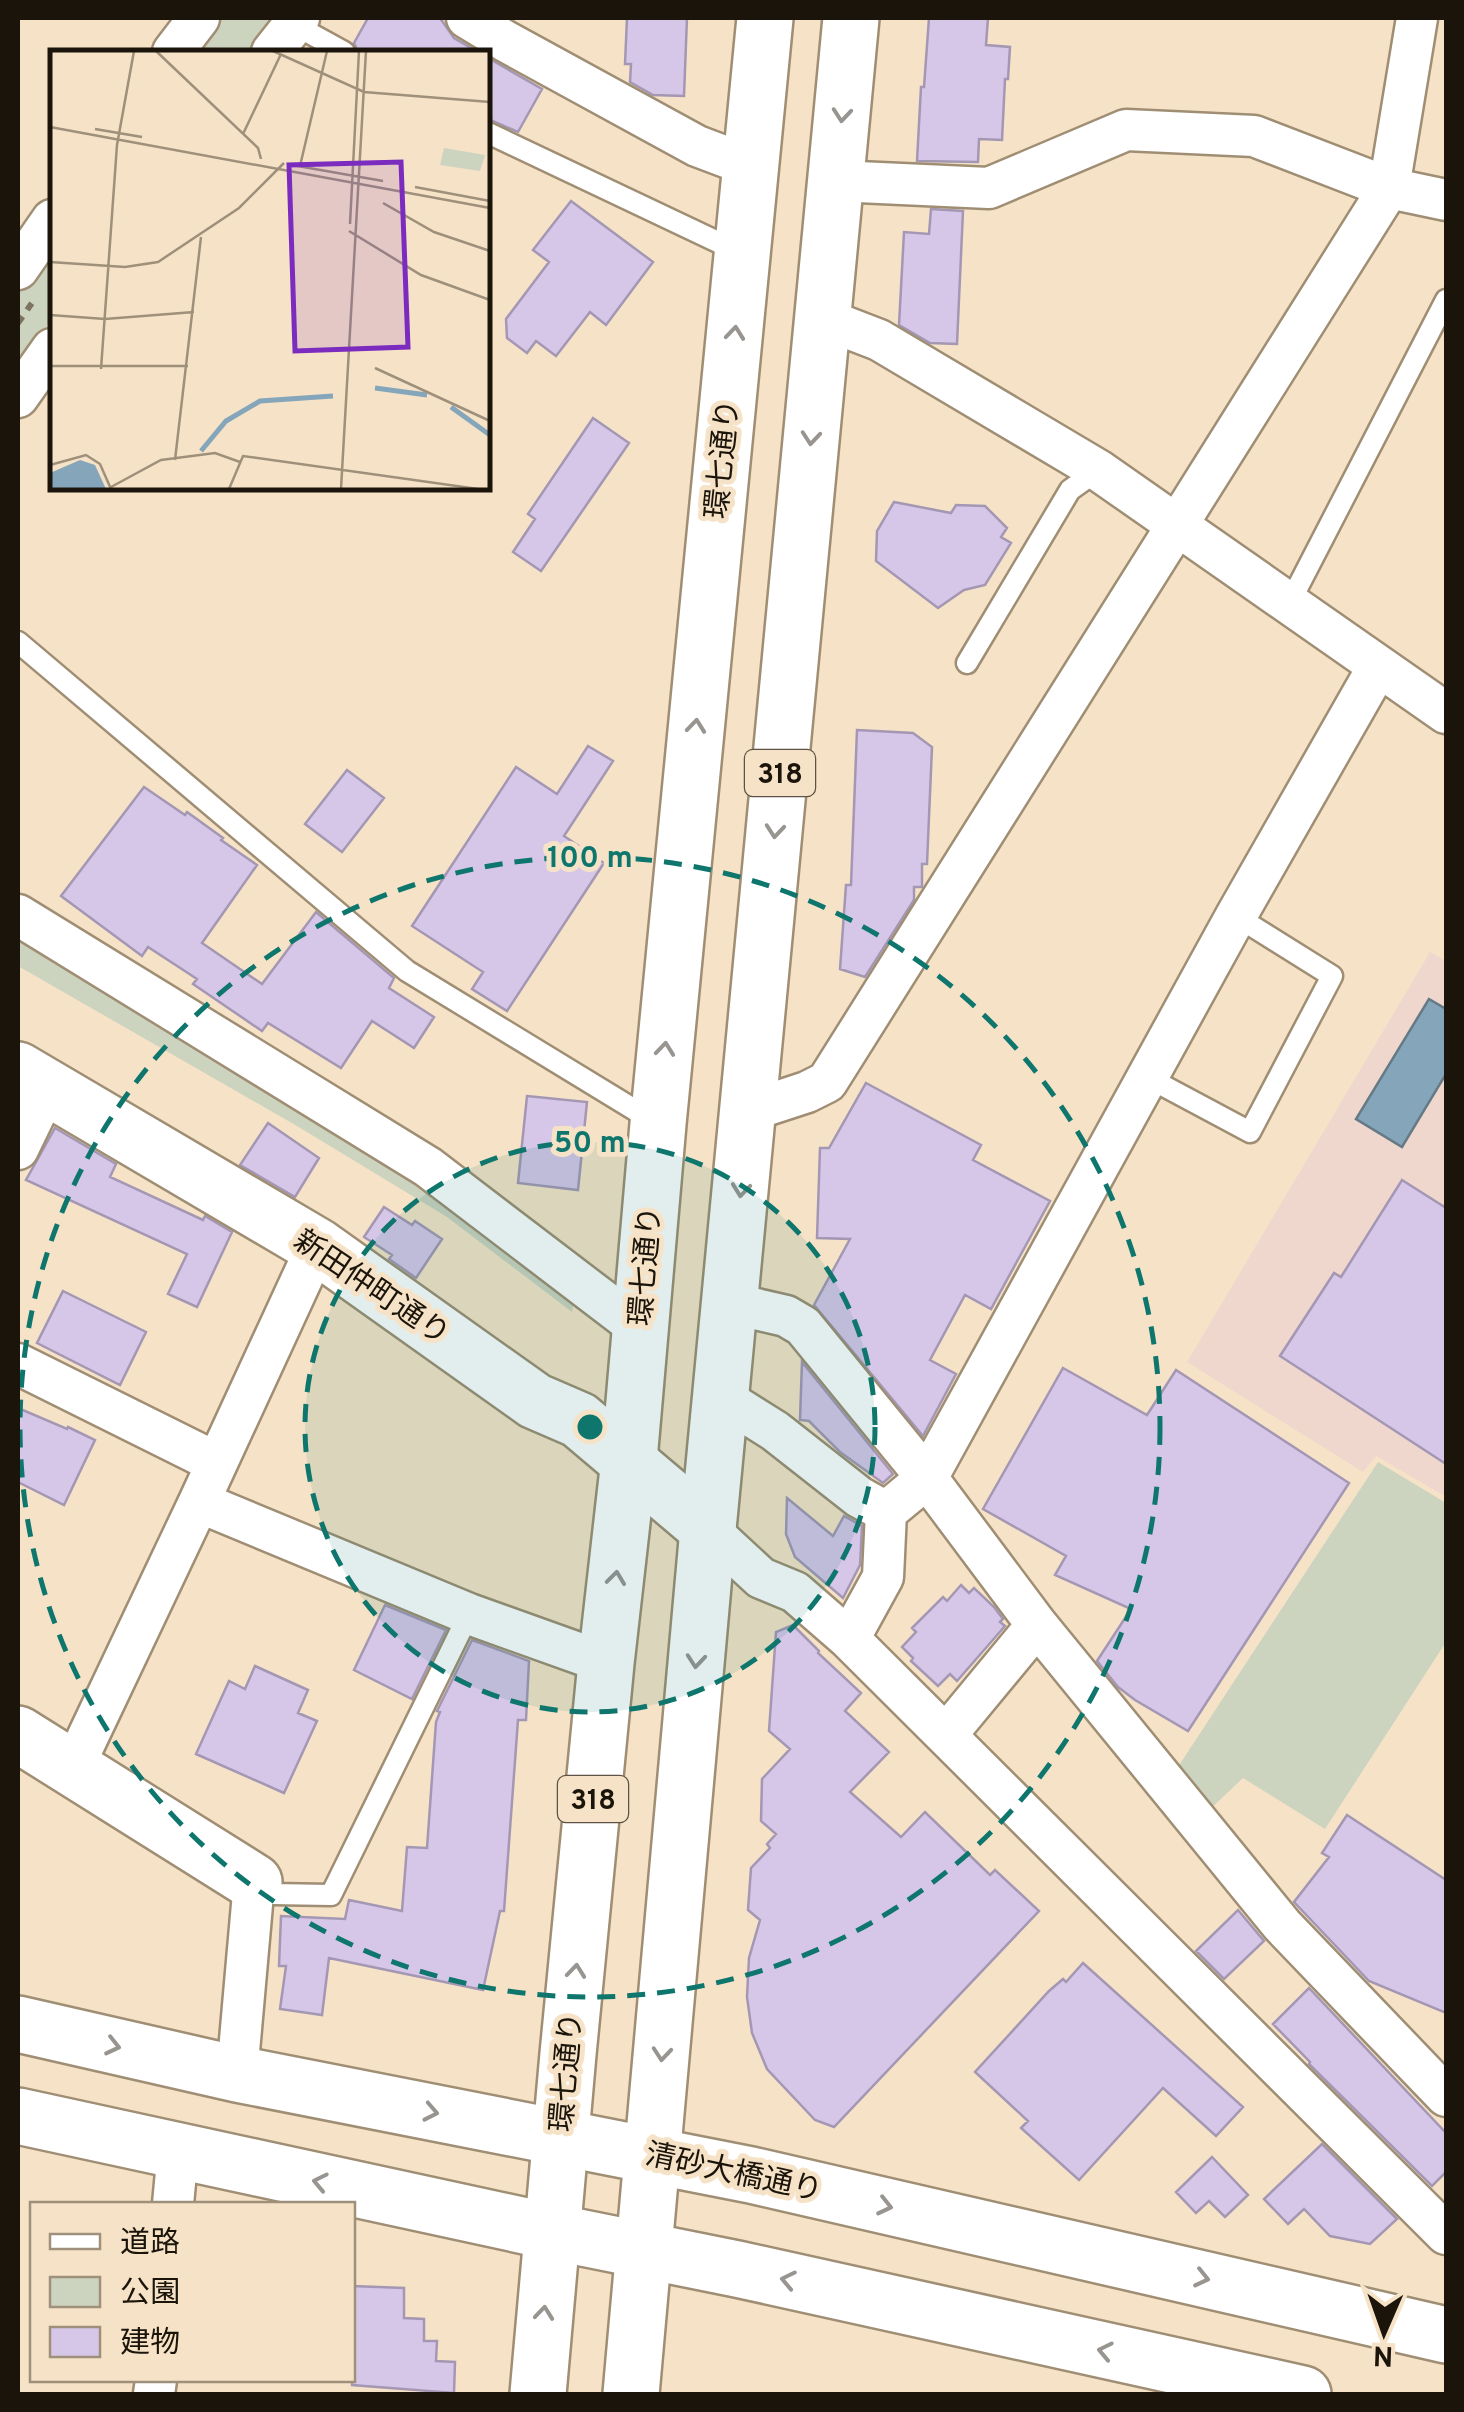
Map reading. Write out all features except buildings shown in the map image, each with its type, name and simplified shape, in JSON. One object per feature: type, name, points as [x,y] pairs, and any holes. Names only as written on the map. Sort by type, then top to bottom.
[{"type":"main road","name":"環七通り","points":[[538,2394],[765,18]]},
{"type":"main road","name":"318","points":[[632,2394],[708,1529],[851,18]]},
{"type":"main road","name":"新田仲町通り","points":[[32,1079],[317,1246],[535,1401],[579,1420],[708,1529]]},
{"type":"main road","points":[[18,1734],[254,1882]]},
{"type":"main road","name":"清砂大橋通り","points":[[18,2024],[237,2074],[751,2174],[1446,2336]]},
{"type":"main road","points":[[18,2116],[1303,2394]]},
{"type":"street","points":[[174,50],[198,18]]},
{"type":"street","points":[[467,18],[697,146],[750,166]]},
{"type":"street","points":[[749,1111],[827,1082],[1389,188],[1418,18]]},
{"type":"street","points":[[836,181],[989,188],[1126,130],[1254,136],[1389,188],[1446,200]]},
{"type":"street","points":[[18,269],[50,223]]},
{"type":"street","points":[[822,318],[878,340],[1098,470],[1446,713]]},
{"type":"street","points":[[18,397],[50,353]]},
{"type":"street","points":[[849,1639],[884,1577],[886,1512],[927,1478],[1236,916],[1378,667]]},
{"type":"street","points":[[18,915],[428,1167],[639,1328]]},
{"type":"street","points":[[18,1149],[32,1079]]},
{"type":"street","points":[[72,1768],[317,1246]]},
{"type":"street","points":[[730,1303],[786,1316],[803,1326],[927,1478],[1037,1625],[1282,1925],[1443,2081]]},
{"type":"street","points":[[18,1364],[217,1463]]},
{"type":"street","points":[[721,1397],[776,1430],[860,1497],[886,1512]]},
{"type":"street","points":[[199,1502],[469,1614],[606,1663]]},
{"type":"street","points":[[708,1529],[762,1578],[795,1592],[849,1639],[1446,2234]]},
{"type":"street","points":[[946,1736],[1037,1625]]},
{"type":"street","points":[[237,2074],[254,1882]]},
{"type":"street","points":[[172,2202],[178,2151]]},
{"type":"lane","points":[[288,31],[339,50]]},
{"type":"lane","points":[[490,134],[742,254]]},
{"type":"lane","points":[[1289,604],[1446,300]]},
{"type":"lane","points":[[967,663],[1070,490],[1098,470]]},
{"type":"lane","points":[[18,642],[408,970],[658,1124]]},
{"type":"lane","points":[[1147,1077],[1250,1132],[1332,976],[1236,916]]},
{"type":"lane","points":[[254,1882],[273,1894],[331,1895],[469,1614]]},
{"type":"shaded area","points":[[1430,952],[1446,961],[1446,1497],[1376,1456],[1363,1472],[1187,1362]]},
{"type":"green space","points":[[217,18],[279,18],[253,50],[193,50]]},
{"type":"green space","points":[[50,245],[50,322],[18,366],[18,290]]},
{"type":"green space","points":[[18,938],[422,1177],[576,1289],[572,1312],[447,1217],[18,966]]},
{"type":"green space","points":[[1378,1462],[1446,1503],[1446,1642],[1325,1829],[1243,1778],[1206,1813],[1172,1776]]},
{"type":"water","points":[[1429,999],[1446,1009],[1446,1074],[1402,1147],[1356,1119]]}]
